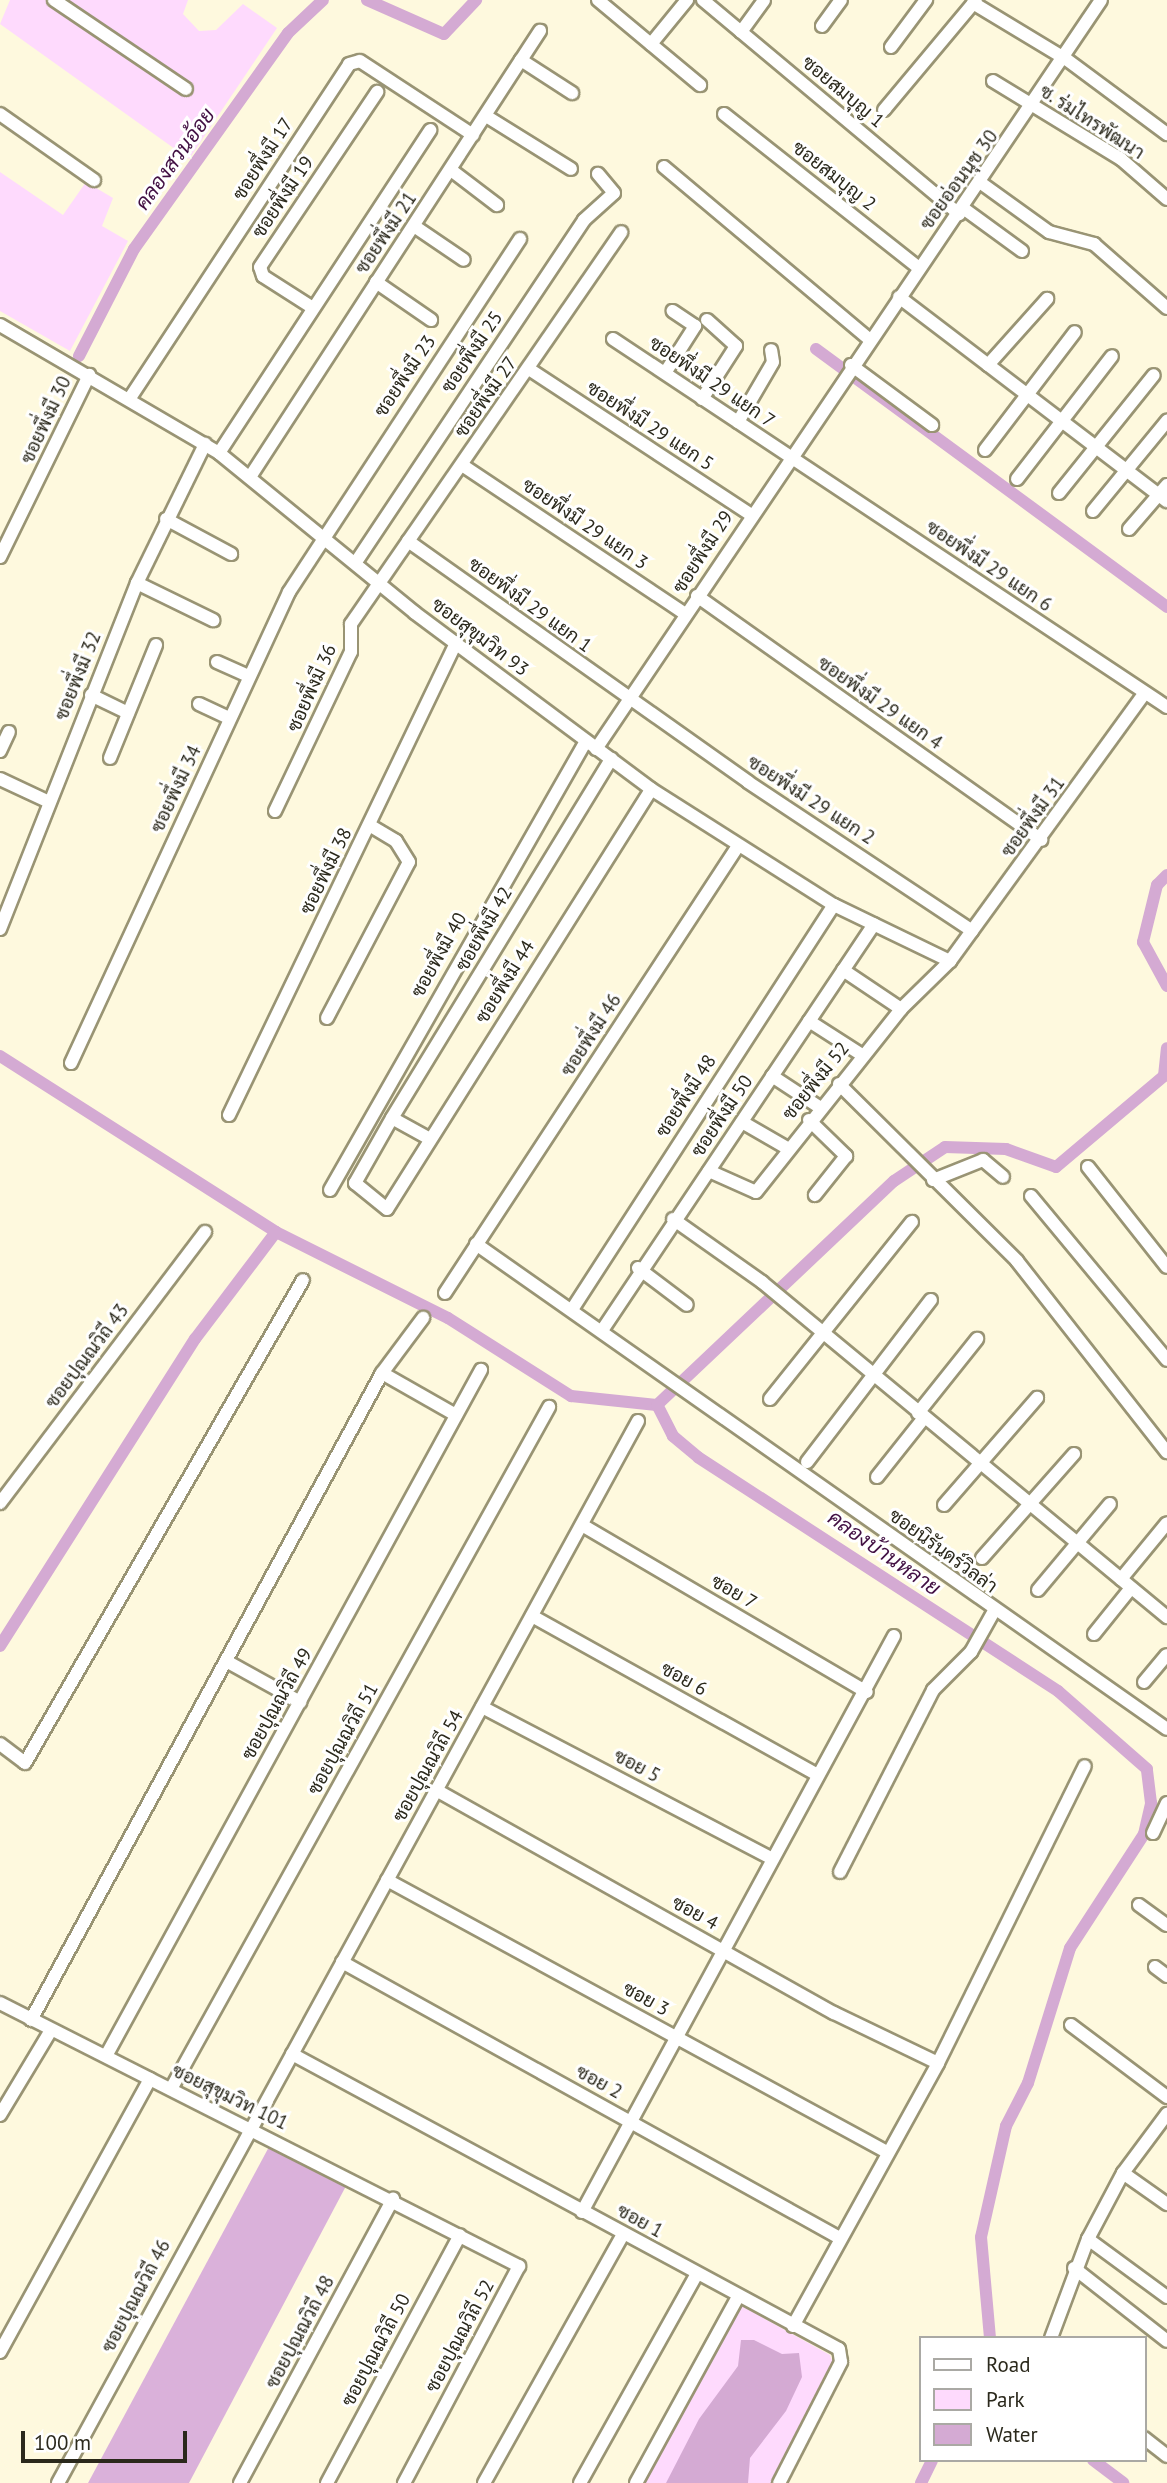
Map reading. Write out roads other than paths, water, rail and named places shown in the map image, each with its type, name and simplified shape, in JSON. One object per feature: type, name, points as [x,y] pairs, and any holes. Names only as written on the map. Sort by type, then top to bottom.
[{"type":"street","points":[[54,0],[186,89]]},
{"type":"street","points":[[598,0],[700,85]]},
{"type":"street","points":[[651,44],[687,0]]},
{"type":"street","points":[[741,32],[764,0]]},
{"type":"street","points":[[822,26],[841,0]]},
{"type":"street","points":[[891,47],[926,0]]},
{"type":"street","name":"ซอยอ่อนนุช 30","points":[[847,370],[1034,107],[1101,0]]},
{"type":"street","name":"ซอยสมบุญ 1","points":[[706,1],[961,211],[1022,251]]},
{"type":"street","points":[[884,110],[974,2],[1066,59],[1167,133]]},
{"type":"street","name":"ซอยพึ่งมี 21","points":[[250,477],[540,31]]},
{"type":"street","name":"ซอยพึ่งมี 17","points":[[130,398],[349,64],[360,61],[473,135]]},
{"type":"street","points":[[521,61],[572,93]]},
{"type":"street","name":"ซ. ร่มไทรพัฒนา","points":[[993,80],[1121,159],[1167,199]]},
{"type":"street","name":"ซอยพึ่งมี 19","points":[[313,308],[263,276],[260,267],[377,92]]},
{"type":"street","points":[[0,114],[94,180]]},
{"type":"street","name":"ซอยสมบุญ 2","points":[[724,114],[919,268]]},
{"type":"street","points":[[486,116],[571,169]]},
{"type":"street","points":[[219,453],[429,130]]},
{"type":"street","points":[[664,167],[868,338]]},
{"type":"street","points":[[451,170],[497,205]]},
{"type":"street","name":"ซอยพึ่งมี 25","points":[[356,562],[584,220],[614,192],[598,174]]},
{"type":"street","points":[[981,183],[1049,232],[1094,244],[1167,308]]},
{"type":"street","points":[[414,226],[464,260]]},
{"type":"street","name":"ซอยพึ่งมี 27","points":[[378,581],[529,369],[621,232]]},
{"type":"street","name":"ซอยพึ่งมี 23","points":[[324,534],[520,239]]},
{"type":"street","points":[[376,282],[431,320]]},
{"type":"street","points":[[899,297],[1126,470],[1164,494],[1129,529]]},
{"type":"street","points":[[988,365],[1046,299]]},
{"type":"street","points":[[665,373],[695,326],[673,311]]},
{"type":"street","points":[[702,399],[736,346],[707,320]]},
{"type":"street","name":"ซอยสุขุมวิท 93","points":[[0,325],[205,443],[324,534],[456,643],[651,789],[834,905],[950,961]]},
{"type":"street","points":[[985,450],[1075,332]]},
{"type":"street","name":"ซอยพึ่งมี 29 แยก 7","points":[[613,339],[789,457]]},
{"type":"street","points":[[738,422],[773,362],[771,350]]},
{"type":"street","points":[[1017,479],[1060,419],[1112,356]]},
{"type":"street","name":"ซอยพึ่งมี 29 แยก 5","points":[[529,369],[751,515]]},
{"type":"street","points":[[847,370],[932,425]]},
{"type":"street","name":"ซอยพึ่งมี 29","points":[[591,745],[629,699],[847,370]]},
{"type":"street","name":"ซอยพึ่งมี 30","points":[[0,557],[89,375]]},
{"type":"street","points":[[1059,493],[1154,375]]},
{"type":"street","points":[[1093,511],[1167,421]]},
{"type":"street","name":"ซอยพึ่งมี 32","points":[[2,920],[137,583],[205,443]]},
{"type":"street","name":"ซอยพึ่งมี 29 แยก 6","points":[[789,457],[1167,707]]},
{"type":"street","name":"ซอยพึ่งมี 29 แยก 3","points":[[462,465],[685,614]]},
{"type":"street","points":[[166,519],[231,554]]},
{"type":"street","name":"ซอยพึ่งมี 34","points":[[71,1063],[249,676],[324,534]]},
{"type":"street","name":"ซอยพึ่งมี 29 แยก 1","points":[[408,541],[629,699]]},
{"type":"street","name":"ซอยพึ่งมี 36","points":[[275,811],[351,652],[351,624],[378,581]]},
{"type":"street","points":[[137,583],[213,620]]},
{"type":"street","name":"ซอยพึ่งมี 29 แยก 4","points":[[697,596],[1041,840]]},
{"type":"street","name":"ซอยพึ่งมี 38","points":[[229,1115],[456,643]]},
{"type":"street","points":[[110,758],[156,645]]},
{"type":"street","points":[[217,662],[249,676]]},
{"type":"street","name":"ซอยพึ่งมี 31","points":[[950,961],[1041,840],[1145,693]]},
{"type":"street","points":[[91,695],[128,713]]},
{"type":"street","name":"ซอยพึ่งมี 29 แยก 2","points":[[629,699],[972,930]]},
{"type":"street","points":[[199,704],[229,718]]},
{"type":"street","points":[[0,751],[9,732]]},
{"type":"street","name":"ซอยพึ่งมี 40","points":[[330,1190],[591,745]]},
{"type":"street","name":"ซอยพึ่งมี 42","points":[[398,1198],[387,1209],[355,1186],[392,1118],[611,759]]},
{"type":"street","points":[[0,779],[49,803]]},
{"type":"street","name":"ซอยพึ่งมี 44","points":[[398,1198],[430,1139],[651,789]]},
{"type":"street","points":[[327,1018],[409,862],[396,841],[369,825]]},
{"type":"street","name":"ซอยพึ่งมี 46","points":[[445,1293],[737,846]]},
{"type":"street","name":"ซอยพึ่งมี 48","points":[[573,1308],[834,905]]},
{"type":"street","name":"ซอยพึ่งมี 50","points":[[603,1329],[638,1268],[709,1171],[874,924]]},
{"type":"street","name":"ซอยพึ่งมี 52","points":[[709,1171],[751,1195],[819,1107],[901,1009],[950,961]]},
{"type":"street","points":[[843,970],[901,1009]]},
{"type":"street","points":[[809,1021],[862,1055]]},
{"type":"street","points":[[772,1076],[819,1107]]},
{"type":"street","points":[[839,1084],[910,1159],[1017,1261],[1167,1452]]},
{"type":"street","points":[[392,1118],[430,1139]]},
{"type":"street","points":[[810,1120],[846,1156],[816,1195]]},
{"type":"street","points":[[742,1122],[787,1148]]},
{"type":"street","points":[[933,1180],[983,1160],[1003,1177]]},
{"type":"street","points":[[1088,1167],[1167,1267]]},
{"type":"street","points":[[1031,1196],[1167,1360]]},
{"type":"street","points":[[673,1219],[762,1282],[785,1305],[1167,1617]]},
{"type":"street","points":[[770,1399],[820,1333],[912,1222]]},
{"type":"street","name":"ซอยปุณณวิถี 43","points":[[0,1503],[205,1232]]},
{"type":"street","name":"ซอยนิรันดร์วิลล่า","points":[[476,1244],[670,1375],[994,1611],[1167,1729]]},
{"type":"street","points":[[638,1268],[687,1305]]},
{"type":"street","points":[[0,1744],[25,1763],[303,1279]]},
{"type":"street","points":[[807,1462],[871,1375],[932,1300]]},
{"type":"street","points":[[31,2020],[382,1373],[423,1318]]},
{"type":"street","points":[[877,1477],[977,1339]]},
{"type":"street","name":"ซอยปุณณวิถี 49","points":[[106,2056],[481,1370]]},
{"type":"street","points":[[382,1373],[456,1415]]},
{"type":"street","points":[[944,1505],[1037,1398]]},
{"type":"street","name":"ซอยปุณณวิถี 51","points":[[171,2089],[549,1407]]},
{"type":"street","name":"ซอยปุณณวิถี 54","points":[[251,2130],[638,1421]]},
{"type":"street","points":[[982,1558],[1074,1454]]},
{"type":"street","points":[[1038,1590],[1110,1504]]},
{"type":"street","points":[[1121,1579],[1167,1524]]},
{"type":"street","name":"ซอย 7","points":[[582,1525],[867,1692]]},
{"type":"street","points":[[1094,1634],[1131,1588]]},
{"type":"street","points":[[840,1872],[933,1690],[971,1651],[986,1630],[994,1611]]},
{"type":"street","name":"ซอย 6","points":[[532,1616],[818,1775]]},
{"type":"street","points":[[582,2212],[726,1952],[818,1775],[867,1692],[894,1636]]},
{"type":"street","points":[[1144,1682],[1167,1655]]},
{"type":"street","points":[[226,1661],[300,1702]]},
{"type":"street","name":"ซอย 5","points":[[482,1707],[774,1859]]},
{"type":"street","points":[[793,2326],[838,2237],[939,2063],[1085,1766]]},
{"type":"street","name":"ซอย 4","points":[[436,1790],[726,1952],[939,2063]]},
{"type":"street","points":[[1153,1833],[1167,1803]]},
{"type":"street","name":"ซอย 3","points":[[387,1880],[887,2152]]},
{"type":"street","points":[[1139,1905],[1167,1925]]},
{"type":"street","name":"ซอย 2","points":[[342,1962],[838,2237]]},
{"type":"street","points":[[1155,1967],[1167,1976]]},
{"type":"street","points":[[0,2003],[149,2079]]},
{"type":"street","points":[[1071,2025],[1167,2097]]},
{"type":"street","points":[[0,2115],[51,2030]]},
{"type":"street","name":"ซอย 1","points":[[292,2054],[738,2297],[831,2343],[842,2355],[779,2483]]},
{"type":"street","name":"ซอยสุขุมวิท 101","points":[[0,2352],[149,2079],[393,2199],[460,2235]]},
{"type":"street","points":[[1052,2336],[1074,2268],[1088,2239],[1123,2173],[1167,2114]]},
{"type":"street","name":"ซอยปุณณวิถี 46","points":[[58,2483],[251,2130]]},
{"type":"street","points":[[1123,2173],[1167,2204]]},
{"type":"street","name":"ซอยปุณณวิถี 48","points":[[240,2483],[393,2199]]},
{"type":"street","points":[[484,2483],[623,2234]]},
{"type":"street","name":"ซอยปุณณวิถี 50","points":[[327,2483],[460,2235]]},
{"type":"street","name":"ซอยปุณณวิถี 52","points":[[404,2483],[519,2266],[460,2235]]},
{"type":"street","points":[[1088,2239],[1167,2297]]},
{"type":"street","points":[[1074,2268],[1167,2341]]},
{"type":"street","points":[[580,2483],[697,2274]]},
{"type":"street","points":[[636,2483],[738,2297]]},
{"type":"street","points":[[1146,2440],[1167,2456]]},
{"type":"water","points":[[741,2340],[754,2340],[782,2354],[799,2353],[802,2377],[786,2411],[750,2458],[748,2483],[666,2483],[699,2419],[738,2366]]},
{"type":"waterway","name":"คลองสวนอ้อย","points":[[79,356],[134,249],[288,33],[323,0]]},
{"type":"waterway","name":"คลองสวนอ้อย","points":[[367,0],[444,34],[476,0]]},
{"type":"waterway","points":[[816,349],[1167,607]]},
{"type":"waterway","name":"คลองบ้านหลาย","points":[[1167,875],[1157,885],[1143,942],[1167,986]]},
{"type":"waterway","name":"คลองบ้านหลาย","points":[[990,2336],[981,2237],[1006,2126],[1028,2083],[1070,1948],[1144,1834],[1151,1803],[1147,1769],[1058,1691],[698,1457],[673,1436],[657,1405],[894,1181],[945,1147],[1006,1149],[1056,1167],[1164,1076],[1167,1048]]},
{"type":"waterway","points":[[0,1056],[276,1232],[448,1318],[571,1396],[657,1405]]},
{"type":"waterway","points":[[0,1646],[195,1339],[276,1232]]},
{"type":"waterway","name":"คลองบ้านหลาย","points":[[921,2483],[931,2462]]},
{"type":"waterway","points":[[1096,2462],[1123,2483]]}]
